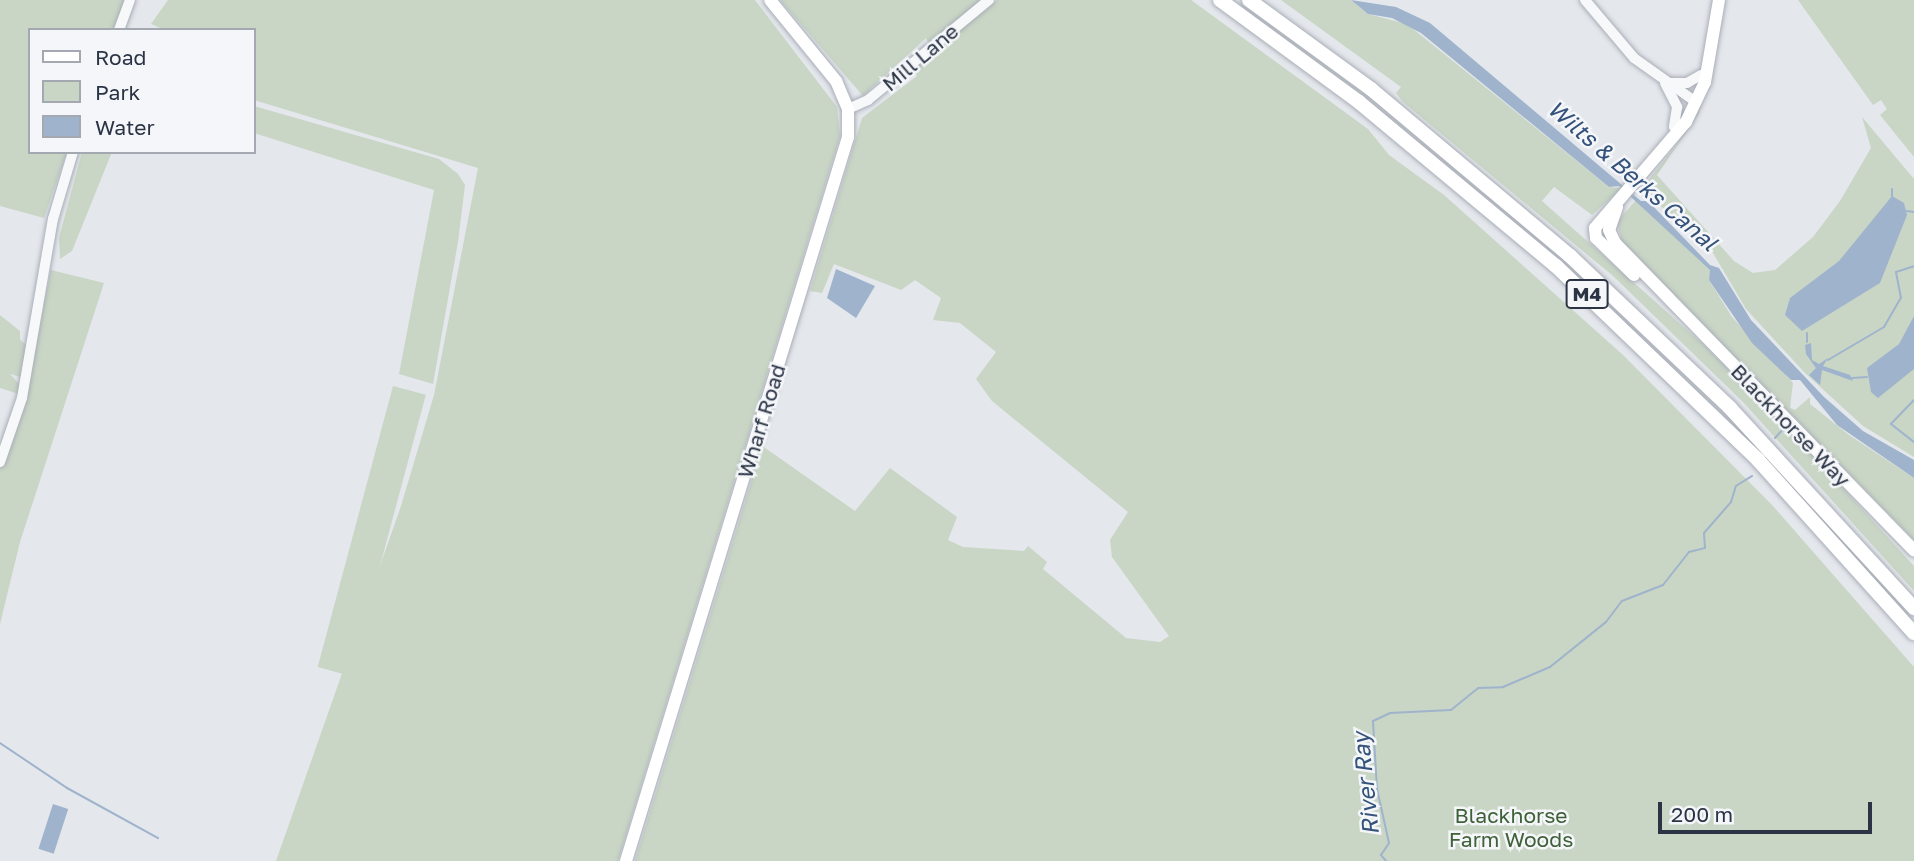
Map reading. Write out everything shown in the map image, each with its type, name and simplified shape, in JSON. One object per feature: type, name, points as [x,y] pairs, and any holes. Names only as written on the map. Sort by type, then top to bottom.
[{"type":"highway","name":"M4","points":[[1220,0],[1359,102],[1556,265],[1772,475],[1914,633]]},
{"type":"highway","name":"M4","points":[[1249,0],[1468,167],[1579,264],[1730,408],[1914,608]]},
{"type":"main road","points":[[770,0],[832,75],[848,109]]},
{"type":"main road","points":[[1617,208],[1667,145],[1693,101],[1703,73],[1719,0]]},
{"type":"main road","points":[[1667,145],[1674,127],[1693,101]]},
{"type":"main road","name":"Wharf Road","points":[[626,861],[844,153],[848,109]]},
{"type":"main road","name":"Blackhorse Way","points":[[1617,208],[1600,220],[1596,238],[1668,300]]},
{"type":"main road","name":"Blackhorse Way","points":[[1617,208],[1612,238],[1668,300],[1914,551]]},
{"type":"street","points":[[120,28],[130,0]]},
{"type":"street","name":"Mill Lane","points":[[848,109],[868,100],[989,0]]},
{"type":"street","points":[[1585,0],[1619,44],[1665,83],[1693,101]]},
{"type":"street","points":[[1665,83],[1687,83],[1703,73]]},
{"type":"street","points":[[1665,83],[1676,107],[1674,127]]},
{"type":"street","points":[[0,462],[22,398],[53,219],[72,154]]},
{"type":"green space","points":[[0,0],[125,0],[114,28],[28,28],[28,154],[66,154],[44,218],[0,206]]},
{"type":"green space","points":[[168,0],[755,0],[837,107],[840,136],[618,861],[276,861],[401,506],[434,395],[478,168],[256,101],[256,28],[160,28],[151,24]]},
{"type":"green space","points":[[780,0],[981,0],[929,44],[926,38],[863,96]]},
{"type":"green space","name":"Blackhorse Farm Woods","points":[[997,0],[1191,0],[1368,129],[1389,155],[1444,195],[1623,355],[1773,506],[1914,667],[1914,861],[635,861],[760,453],[758,443],[855,511],[890,468],[957,517],[948,540],[963,547],[1024,551],[1028,546],[1047,562],[1043,569],[1126,638],[1160,642],[1169,636],[1112,557],[1110,540],[1128,512],[992,401],[976,379],[996,352],[960,323],[933,320],[941,298],[915,280],[901,290],[834,264],[822,293],[810,291],[862,118],[917,76],[914,68]]},
{"type":"green space","points":[[1281,0],[1351,0],[1368,14],[1407,24],[1609,187],[1622,188],[1592,215],[1554,187],[1542,201],[1704,345],[1797,438],[1914,566],[1914,591],[1743,402],[1613,276],[1403,102],[1396,93],[1401,87]]},
{"type":"green space","points":[[1798,0],[1914,0],[1914,157],[1880,115],[1887,109],[1881,100],[1873,105]]},
{"type":"green space","points":[[1703,97],[1699,114],[1657,175],[1734,261],[1753,273],[1775,270],[1813,237],[1840,201],[1871,148],[1862,117],[1914,179],[1914,457],[1863,426],[1805,373],[1746,309],[1703,236],[1643,194],[1653,179],[1639,192],[1678,143]]},
{"type":"green space","points":[[256,107],[439,159],[458,174],[465,185],[458,242],[433,384],[399,374],[434,190],[256,134]]},
{"type":"green space","points":[[81,154],[111,154],[72,251],[60,259],[59,238]]},
{"type":"green space","points":[[1636,200],[1711,270],[1709,280],[1732,317],[1793,383],[1790,408],[1795,410],[1810,397],[1810,404],[1849,435],[1914,478],[1914,540],[1622,241],[1617,222]]},
{"type":"green space","points":[[51,270],[104,283],[20,542],[0,624],[0,469],[24,403]]},
{"type":"green space","points":[[0,315],[20,331],[20,340],[28,346],[21,377],[10,374],[21,386],[19,394],[0,388]]},
{"type":"green space","points":[[393,386],[426,395],[351,676],[318,667]]},
{"type":"water","points":[[1351,0],[1396,7],[1430,23],[1641,201],[1648,201],[1710,265],[1719,268],[1751,320],[1824,397],[1863,431],[1914,460],[1914,478],[1837,425],[1800,380],[1791,380],[1752,343],[1709,280],[1710,270],[1619,186],[1609,187],[1421,33],[1392,18],[1368,14]]},
{"type":"water","points":[[1892,196],[1904,203],[1907,215],[1880,283],[1802,331],[1785,315],[1790,298],[1839,261]]},
{"type":"water","points":[[836,269],[875,286],[856,318],[827,298]]},
{"type":"water","points":[[1914,316],[1914,369],[1878,398],[1871,392],[1867,368],[1899,344]]},
{"type":"water","points":[[1811,343],[1812,360],[1819,364],[1828,358],[1823,366],[1850,375],[1853,381],[1822,370],[1820,385],[1809,375],[1816,368],[1806,354],[1805,345]]},
{"type":"water","points":[[53,804],[68,809],[54,854],[38,849]]},
{"type":"waterway","points":[[1892,189],[1892,196]]},
{"type":"waterway","points":[[1907,211],[1914,212]]},
{"type":"waterway","name":"River Ray","points":[[1828,360],[1884,327],[1901,298],[1896,272],[1914,266]]},
{"type":"waterway","points":[[1807,333],[1807,342]]},
{"type":"waterway","points":[[1852,378],[1867,377]]},
{"type":"waterway","points":[[1914,400],[1891,424],[1914,442]]},
{"type":"waterway","name":"River Ray","points":[[1775,438],[1785,427]]},
{"type":"waterway","name":"River Ray","points":[[1386,861],[1381,855],[1389,843],[1377,789],[1373,721],[1390,713],[1451,710],[1478,688],[1503,687],[1550,667],[1606,622],[1622,601],[1663,585],[1689,552],[1705,548],[1704,533],[1731,502],[1736,486],[1752,476]]},
{"type":"waterway","points":[[0,743],[67,788],[158,838]]},
{"type":"water label","name":"Wilts & Berks Canal","points":[[1633,175]]}]
